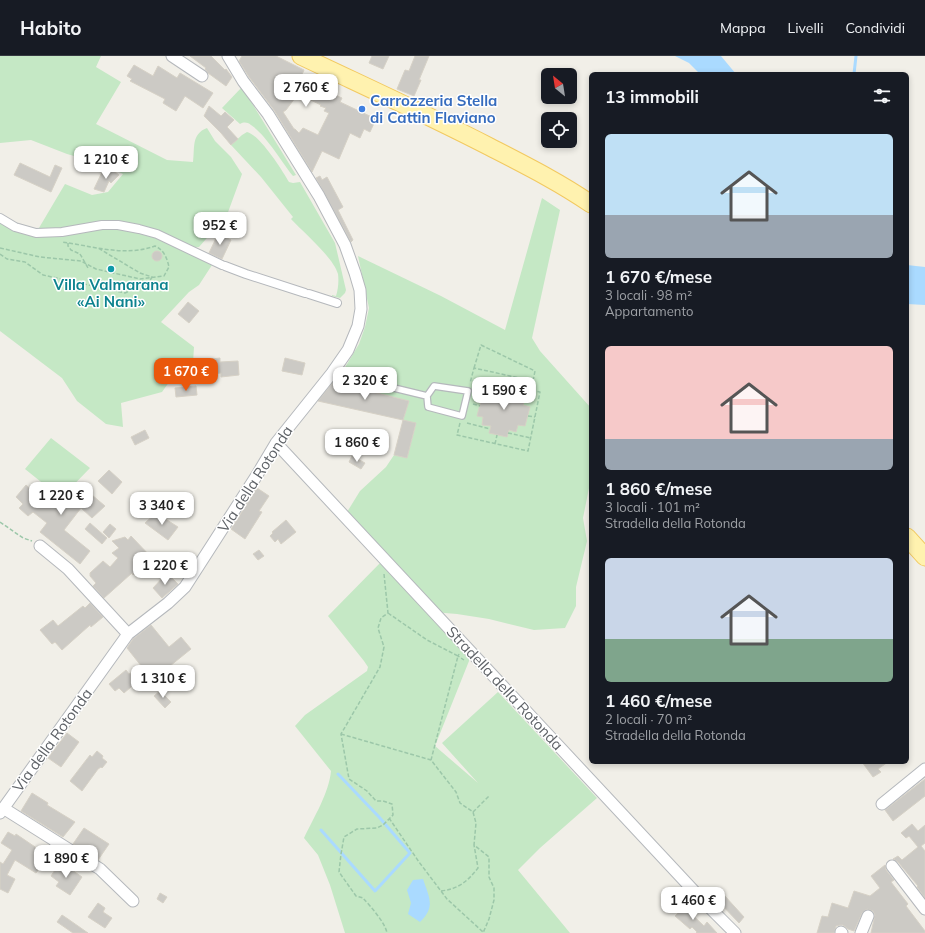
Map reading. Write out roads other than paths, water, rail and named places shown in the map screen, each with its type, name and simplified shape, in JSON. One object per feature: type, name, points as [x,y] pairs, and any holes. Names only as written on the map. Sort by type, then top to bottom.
[{"type":"main road","points":[[301,56],[465,134],[527,166],[589,203]]},
{"type":"main road","points":[[909,539],[925,557]]},
{"type":"street","points":[[172,56],[202,76]]},
{"type":"street","name":"Via della Rotonda","points":[[133,901],[100,869],[2,810],[128,634],[168,603],[185,587],[263,457],[332,373],[348,350],[358,326],[361,309],[360,290],[345,245],[319,196],[268,114],[243,80],[228,56]]},
{"type":"street","points":[[0,218],[15,227],[36,233],[62,232],[102,225],[118,225],[139,229],[157,234],[224,266],[337,303]]},
{"type":"street","name":"Stradella della Rotonda","points":[[276,442],[707,905],[735,933]]},
{"type":"street","points":[[40,546],[68,568],[128,634]]},
{"type":"street","points":[[882,804],[925,769]]},
{"type":"street","points":[[46,862],[58,843]]},
{"type":"street","points":[[892,866],[925,909]]},
{"type":"street","points":[[861,933],[868,916]]},
{"type":"lane","points":[[332,373],[427,396]]},
{"type":"lane","points":[[434,386],[468,391],[462,416],[428,407],[427,396],[434,386]]},
{"type":"water","points":[[675,56],[721,56],[734,72],[698,72],[689,63]]},
{"type":"water","points":[[909,265],[925,267],[925,305],[909,304]]},
{"type":"water","points":[[423,879],[429,897],[430,907],[425,917],[420,922],[408,914],[411,903],[407,890],[413,880]]},
{"type":"waterway","points":[[854,72],[856,56]]},
{"type":"waterway","points":[[321,830],[375,891],[410,853],[379,817],[338,774]]},
{"type":"place","name":"Carrozzeria Stella di Cattin Flaviano","points":[[362,109]]},
{"type":"place","name":"Villa Valmarana «Ai Nani»","points":[[111,269]]}]
